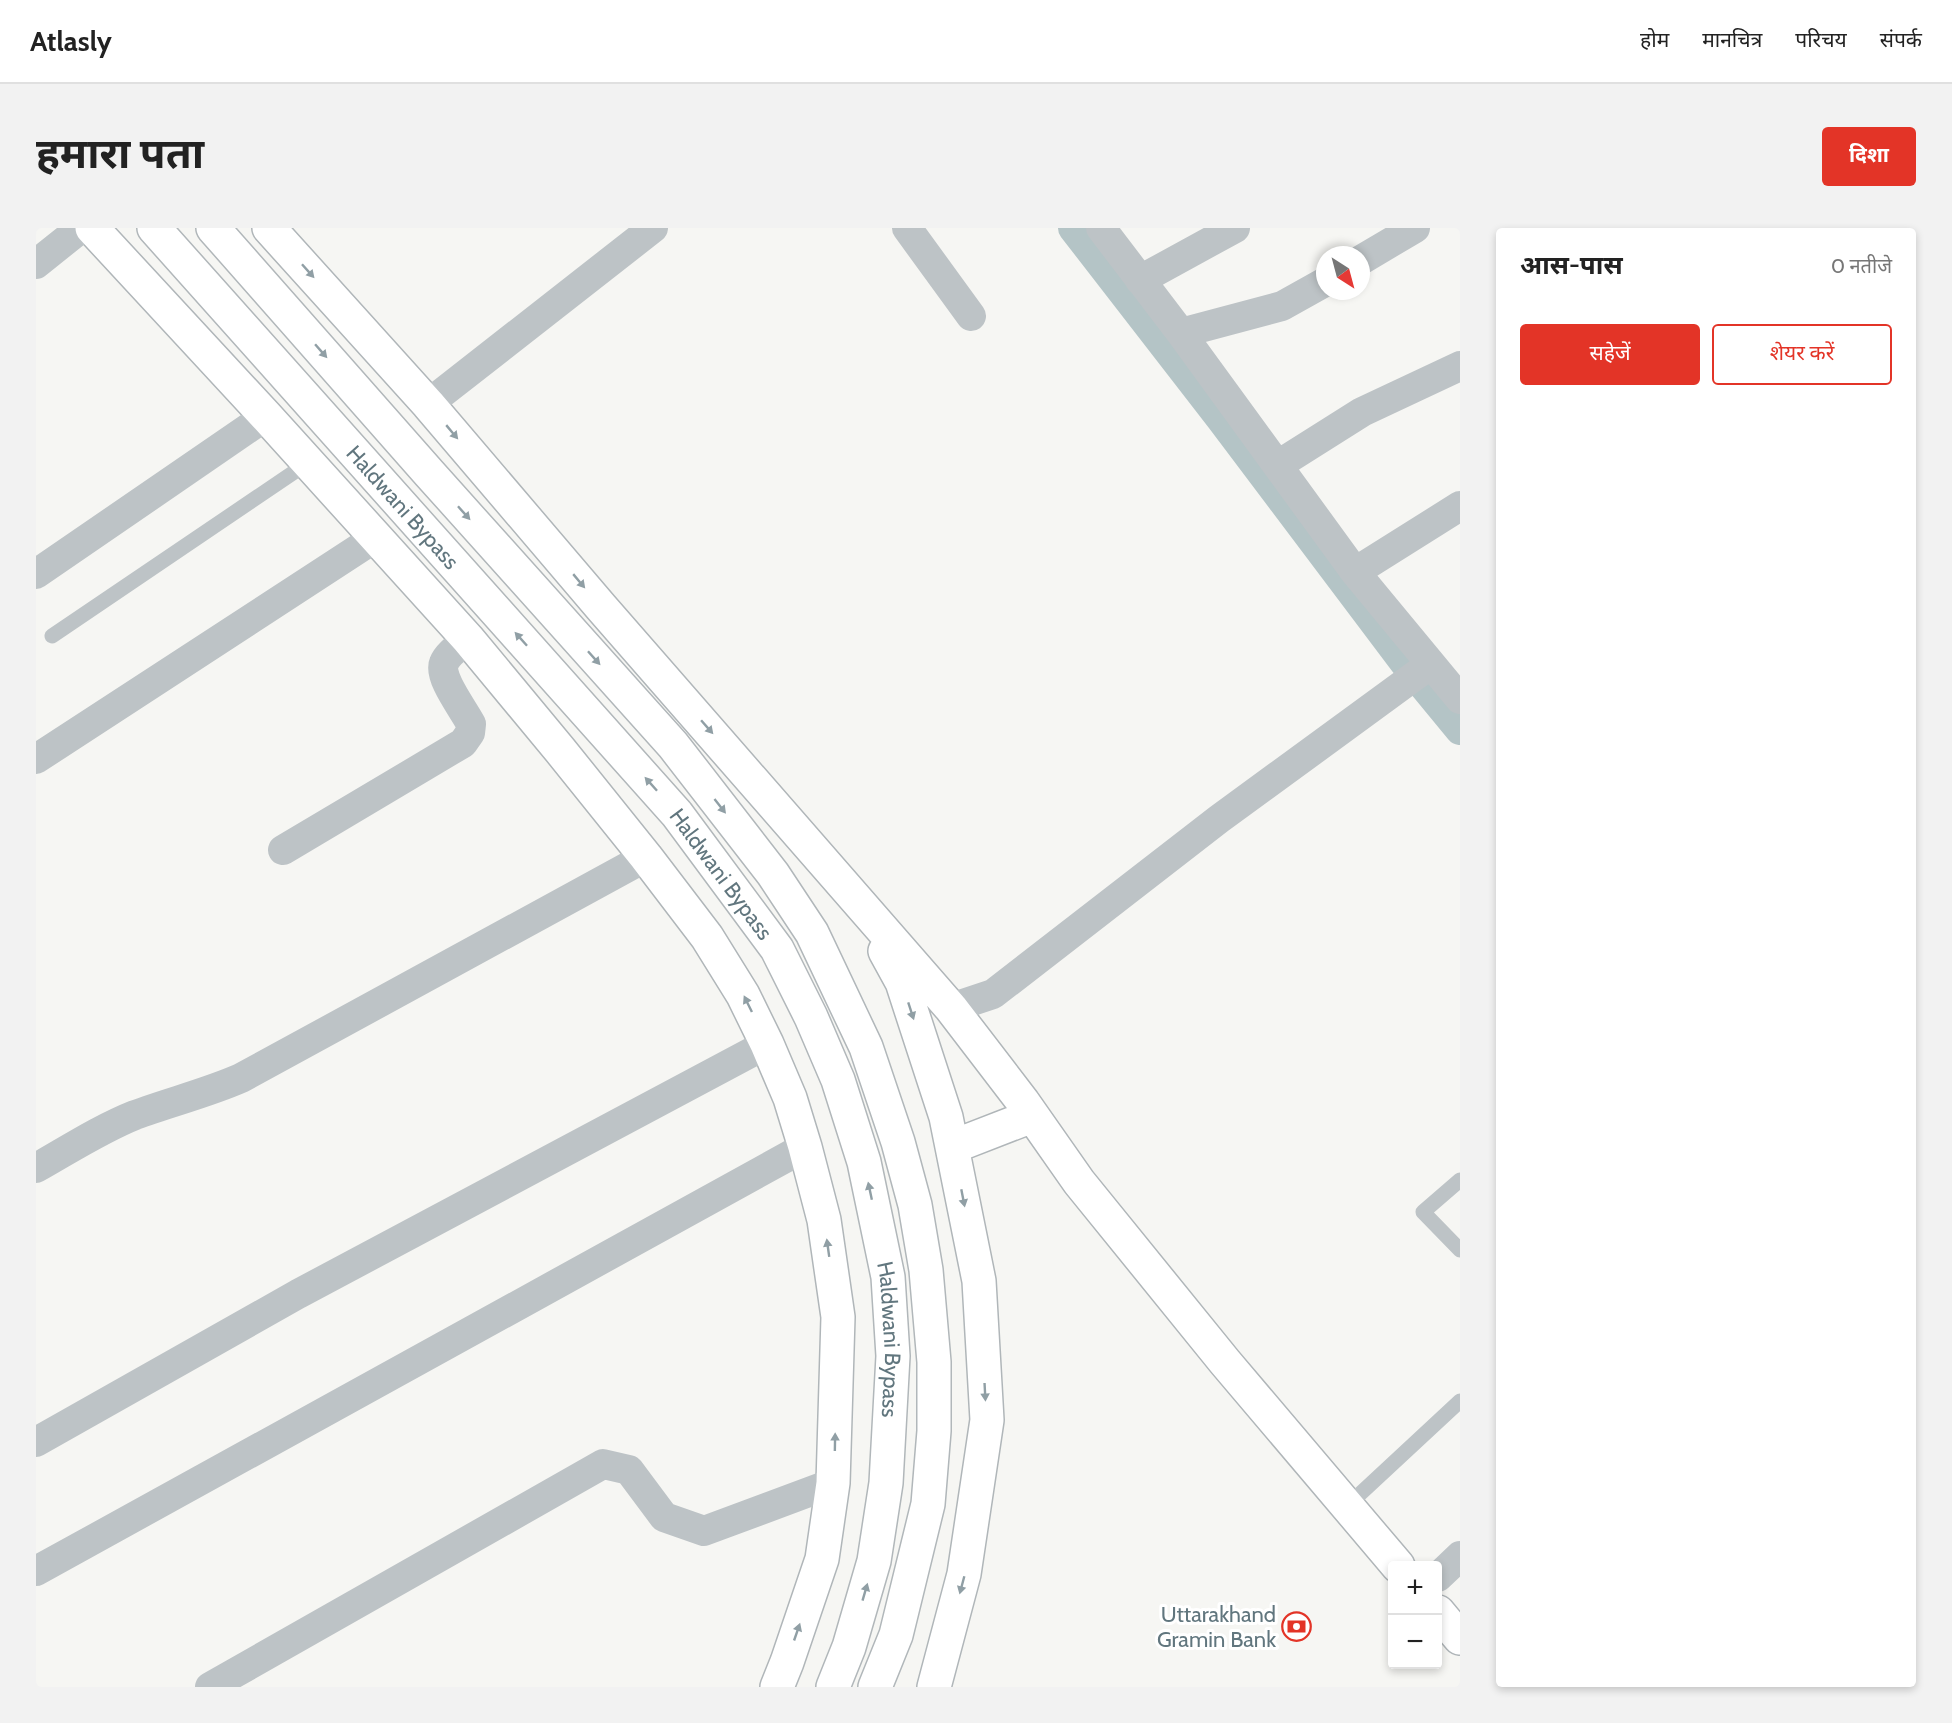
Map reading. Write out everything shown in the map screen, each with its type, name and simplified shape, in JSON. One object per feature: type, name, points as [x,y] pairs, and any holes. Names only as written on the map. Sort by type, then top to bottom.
[{"type":"main road","points":[[92,228],[309,462],[468,639],[646,857],[707,937],[743,995],[767,1044],[790,1098],[824,1220],[838,1317],[833,1483],[822,1559],[788,1662],[777,1687]]},
{"type":"main road","name":"Haldwani Bypass","points":[[154,228],[678,814],[777,949],[811,1017],[838,1080],[864,1162],[888,1277],[893,1356],[885,1483],[874,1561],[849,1647],[833,1687]]},
{"type":"main road","name":"Haldwani Bypass","points":[[213,228],[672,745],[773,874],[812,933],[867,1047],[898,1142],[915,1204],[926,1270],[934,1362],[934,1431],[928,1504],[896,1635],[875,1687]]},
{"type":"main road","points":[[269,228],[428,404],[601,607],[951,1008],[1079,1182],[1224,1362],[1394,1561]]},
{"type":"main road","points":[[859,902],[902,982],[946,1117],[979,1281],[987,1420],[964,1574],[934,1687]]},
{"type":"main road","points":[[952,1147],[1032,1116]]},
{"type":"main road","points":[[1440,1615],[1460,1638]]},
{"type":"street","points":[[36,264],[81,228]]},
{"type":"street","points":[[428,404],[653,228]]},
{"type":"street","points":[[907,228],[971,316]]},
{"type":"street","points":[[1101,228],[1181,333],[1355,572],[1432,670],[1460,699]]},
{"type":"street","points":[[1140,280],[1235,228]]},
{"type":"street","points":[[1370,255],[1415,228]]},
{"type":"street","points":[[1181,333],[1282,306],[1316,287]]},
{"type":"street","points":[[1278,465],[1362,412],[1460,366]]},
{"type":"street","points":[[36,574],[266,416]]},
{"type":"street","points":[[1355,572],[1460,506]]},
{"type":"street","points":[[36,759],[375,538]]},
{"type":"street","points":[[283,850],[463,743],[470,733],[471,724],[442,674],[443,664],[448,656],[468,639]]},
{"type":"street","points":[[951,1008],[993,994],[1219,819],[1432,670]]},
{"type":"street","points":[[36,1168],[133,1116],[241,1078],[646,857]]},
{"type":"street","points":[[36,1442],[298,1294],[767,1044]]},
{"type":"street","points":[[36,1571],[805,1147]]},
{"type":"street","points":[[210,1687],[603,1464],[629,1470],[664,1517],[705,1531],[833,1483]]},
{"type":"street","points":[[1442,1572],[1460,1556]]},
{"type":"lane","points":[[52,636],[309,462]]},
{"type":"lane","points":[[1460,1180],[1423,1212],[1460,1250]]},
{"type":"lane","points":[[1347,1506],[1460,1401]]},
{"type":"waterway","points":[[1073,228],[1221,419],[1404,662],[1460,730]]},
{"type":"place","name":"Uttarakhand Gramin Bank","points":[[1297,1627]]}]
